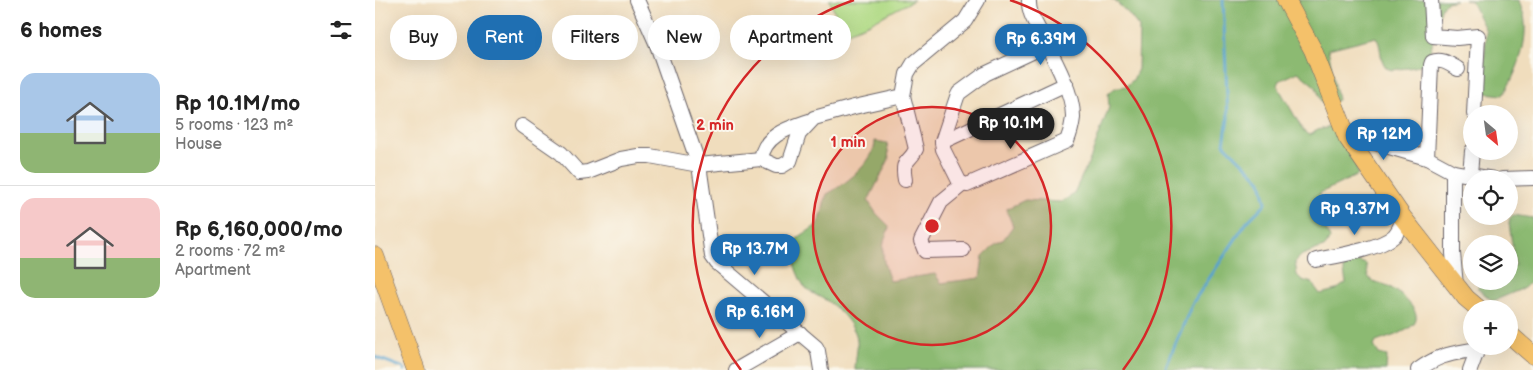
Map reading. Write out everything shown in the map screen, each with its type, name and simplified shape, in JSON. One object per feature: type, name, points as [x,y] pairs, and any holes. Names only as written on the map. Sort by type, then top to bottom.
[{"type":"main road","points":[[1286,0],[1313,50],[1347,137],[1403,218],[1468,300]]},
{"type":"main road","points":[[375,256],[416,370]]},
{"type":"main road","points":[[1518,342],[1533,355]]},
{"type":"street","points":[[637,0],[657,44],[699,165],[712,256],[717,263],[818,351],[821,370]]},
{"type":"street","points":[[905,180],[903,165],[917,149],[903,96],[907,74],[913,64],[965,21],[978,0]]},
{"type":"street","points":[[1029,0],[1028,8],[1047,45],[1066,84],[1073,117],[1067,141],[967,185],[963,184],[959,181],[943,149],[942,142],[957,97],[985,74],[1047,45]]},
{"type":"street","points":[[1431,0],[1433,36],[1457,38],[1478,36],[1474,105]]},
{"type":"street","points":[[1427,158],[1432,62],[1445,61],[1458,69]]},
{"type":"street","points":[[942,142],[1066,84]]},
{"type":"street","points":[[761,158],[762,150],[770,140],[792,127],[814,118],[903,96]]},
{"type":"street","points":[[522,126],[561,153],[579,173],[588,172],[621,159],[638,156],[650,156],[699,165],[761,158],[776,166],[782,166],[790,161],[799,134],[814,118]]},
{"type":"street","points":[[1347,137],[1372,142],[1427,158],[1453,172],[1463,173]]},
{"type":"street","points":[[1453,172],[1453,253],[1456,286]]},
{"type":"street","points":[[1518,178],[1533,178]]},
{"type":"street","points":[[963,184],[941,202],[921,242],[925,251],[963,250]]},
{"type":"street","points":[[1316,260],[1384,242],[1399,229],[1403,218]]},
{"type":"street","points":[[736,370],[799,333]]},
{"type":"street","points":[[1418,370],[1433,359],[1445,354],[1463,351]]},
{"type":"street","points":[[1471,370],[1476,355]]},
{"type":"green space","points":[[829,0],[914,0],[851,31],[851,15],[836,15]]},
{"type":"green space","points":[[1111,0],[1456,0],[1446,2],[1442,7],[1430,52],[1420,65],[1395,70],[1388,69],[1383,63],[1376,37],[1328,49],[1338,100],[1326,106],[1322,103],[1316,87],[1298,72],[1279,81],[1277,85],[1304,132],[1309,135],[1318,130],[1331,127],[1356,165],[1358,175],[1320,193],[1318,199],[1319,210],[1322,222],[1330,238],[1326,246],[1302,255],[1295,262],[1297,275],[1302,280],[1312,283],[1320,294],[1336,290],[1346,283],[1343,265],[1354,260],[1366,264],[1368,276],[1371,280],[1388,286],[1408,302],[1415,313],[1416,319],[1414,324],[1401,333],[1376,342],[1374,346],[1379,354],[1387,356],[1386,370],[855,370],[857,346],[855,332],[835,307],[804,286],[797,272],[791,250],[794,242],[820,220],[827,194],[857,172],[870,157],[875,141],[887,143],[889,159],[868,201],[876,213],[889,226],[884,241],[883,257],[890,281],[935,274],[941,283],[980,278],[983,256],[995,244],[1003,240],[1013,226],[1006,209],[1025,200],[1061,202],[1073,195],[1091,157],[1109,107],[1108,94],[1115,88],[1126,86],[1133,80],[1138,69],[1139,27],[1128,13],[1115,1]]},
{"type":"green space","points":[[1464,0],[1519,0],[1524,15],[1525,36],[1521,57],[1503,95],[1485,93],[1483,89],[1486,31],[1471,1]]},
{"type":"green space","points":[[1518,216],[1533,218],[1533,279],[1524,288],[1492,300],[1479,290],[1518,290],[1518,235],[1511,235],[1509,225],[1518,225]]},
{"type":"waterway","points":[[1166,370],[1192,304],[1247,222],[1266,203],[1261,181],[1224,144],[1228,118],[1223,0]]},
{"type":"waterway","points":[[375,357],[405,370]]}]
